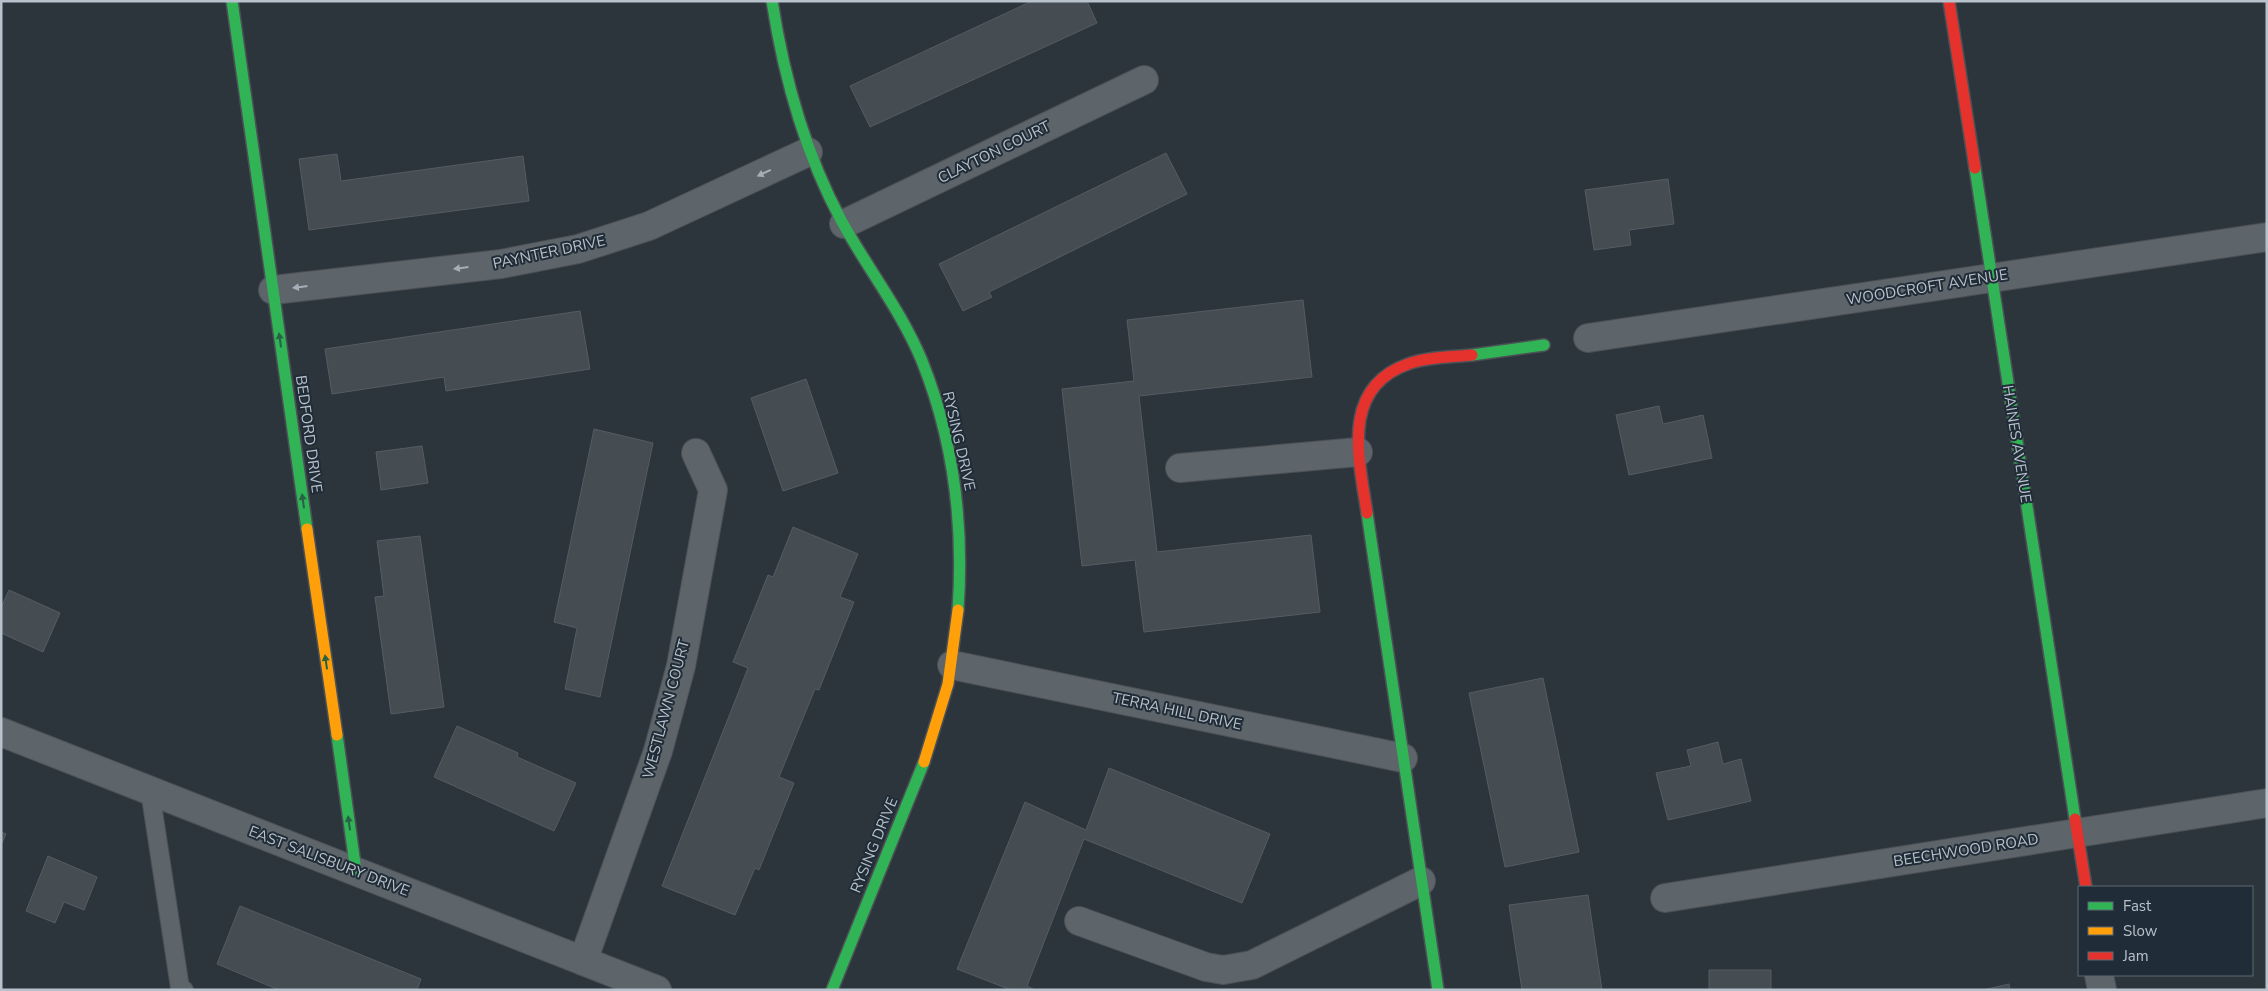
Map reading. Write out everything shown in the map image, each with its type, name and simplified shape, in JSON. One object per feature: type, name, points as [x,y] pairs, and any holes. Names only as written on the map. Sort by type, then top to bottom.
[{"type":"street","name":"BEDFORD DRIVE","points":[[232,1],[356,871]]},
{"type":"street","name":"RYSING DRIVE","points":[[772,1],[787,87],[808,152],[844,224],[903,321],[935,399],[947,438],[956,483],[961,529],[960,601],[952,665],[930,745],[832,990]]},
{"type":"street","name":"HAINES AVENUE","points":[[1949,1],[1990,277],[2086,886]]},
{"type":"street","name":"CLAYTON COURT","points":[[844,224],[1144,80]]},
{"type":"street","name":"PAYNTER DRIVE","points":[[273,290],[501,264],[578,250],[649,226],[808,152]]},
{"type":"street","name":"WOODCROFT AVENUE","points":[[1588,338],[2267,237]]},
{"type":"street","points":[[1438,990],[1358,452],[1362,408],[1379,382],[1393,370],[1409,363],[1544,345]]},
{"type":"street","points":[[1180,468],[1358,452]]},
{"type":"street","name":"WESTLAWN COURT","points":[[583,961],[658,751],[681,666],[713,490],[696,453]]},
{"type":"street","name":"TERRA HILL DRIVE","points":[[952,665],[1403,758]]},
{"type":"street","name":"EAST SALISBURY DRIVE","points":[[1,732],[657,990]]},
{"type":"street","name":"BEECHWOOD ROAD","points":[[1665,898],[2267,803]]},
{"type":"street","points":[[1079,921],[1206,967],[1224,970],[1252,965],[1422,881]]},
{"type":"street","points":[[2099,976],[2102,990]]},
{"type":"lane","points":[[150,791],[180,988],[184,990]]},
{"type":"building","points":[[1032,1],[1087,1],[1097,23],[870,127],[850,86]]},
{"type":"building","points":[[1166,153],[1187,194],[989,292],[992,297],[963,311],[939,264]]},
{"type":"building","points":[[337,154],[341,181],[523,156],[529,201],[309,230],[299,159]]},
{"type":"building","points":[[1668,179],[1674,224],[1629,230],[1631,245],[1594,250],[1585,190]]},
{"type":"building","points":[[1303,300],[1312,377],[1139,396],[1157,552],[1311,535],[1320,612],[1144,632],[1135,560],[1082,566],[1062,389],[1134,381],[1127,320]]},
{"type":"building","points":[[580,311],[590,369],[446,391],[444,377],[332,394],[325,349]]},
{"type":"building","points":[[806,379],[838,473],[783,491],[751,398]]},
{"type":"building","points":[[1659,406],[1663,424],[1703,415],[1712,458],[1629,475],[1616,415]]},
{"type":"building","points":[[594,429],[653,443],[600,697],[565,689],[577,628],[554,622]]},
{"type":"building","points":[[422,446],[428,483],[381,490],[376,452]]},
{"type":"building","points":[[793,527],[858,554],[840,597],[854,602],[819,690],[815,689],[779,777],[794,783],[759,870],[755,868],[735,915],[662,886],[748,668],[733,662],[768,575],[773,577]]},
{"type":"building","points":[[420,536],[444,707],[391,714],[375,597],[384,596],[377,541]]},
{"type":"building","points":[[9,590],[60,613],[43,652],[1,633],[1,608]]},
{"type":"building","points":[[1543,678],[1579,852],[1505,867],[1469,693]]},
{"type":"building","points":[[457,726],[518,753],[517,757],[576,783],[554,831],[434,777]]},
{"type":"building","points":[[1718,742],[1723,764],[1741,759],[1751,801],[1668,820],[1656,773],[1691,766],[1687,750]]},
{"type":"building","points":[[1109,768],[1270,834],[1242,903],[1084,839],[1027,986],[1035,990],[1011,990],[957,969],[1025,802],[1086,830]]},
{"type":"building","points":[[1,832],[6,834],[1,845]]},
{"type":"building","points":[[48,856],[97,877],[84,910],[64,902],[55,923],[26,911]]},
{"type":"building","points":[[1588,895],[1602,990],[1522,990],[1509,905]]},
{"type":"building","points":[[240,906],[421,979],[417,990],[279,990],[217,964]]},
{"type":"building","points":[[1709,970],[1771,970],[1771,990],[1709,990]]},
{"type":"building","points":[[2009,984],[2010,990],[1983,990]]},
{"type":"traffic: fast","points":[[232,1],[307,529]]},
{"type":"traffic: fast","points":[[772,1],[789,86],[816,168],[851,238],[914,342],[933,391],[949,452],[958,515],[958,610]]},
{"type":"traffic: fast","points":[[1975,168],[2075,819]]},
{"type":"traffic: fast","points":[[1472,355],[1544,345]]},
{"type":"traffic: fast","points":[[1367,513],[1438,990]]},
{"type":"traffic: fast","points":[[337,735],[356,871]]},
{"type":"traffic: fast","points":[[832,990],[924,762]]},
{"type":"traffic: slow","points":[[307,529],[337,735]]},
{"type":"traffic: slow","points":[[924,762],[948,684],[958,610]]},
{"type":"traffic: jam","points":[[1949,1],[1975,168]]},
{"type":"traffic: jam","points":[[1367,513],[1360,470],[1359,427],[1363,407],[1372,390],[1386,375],[1408,364],[1431,359],[1472,355]]},
{"type":"traffic: jam","points":[[2075,819],[2086,886]]}]
